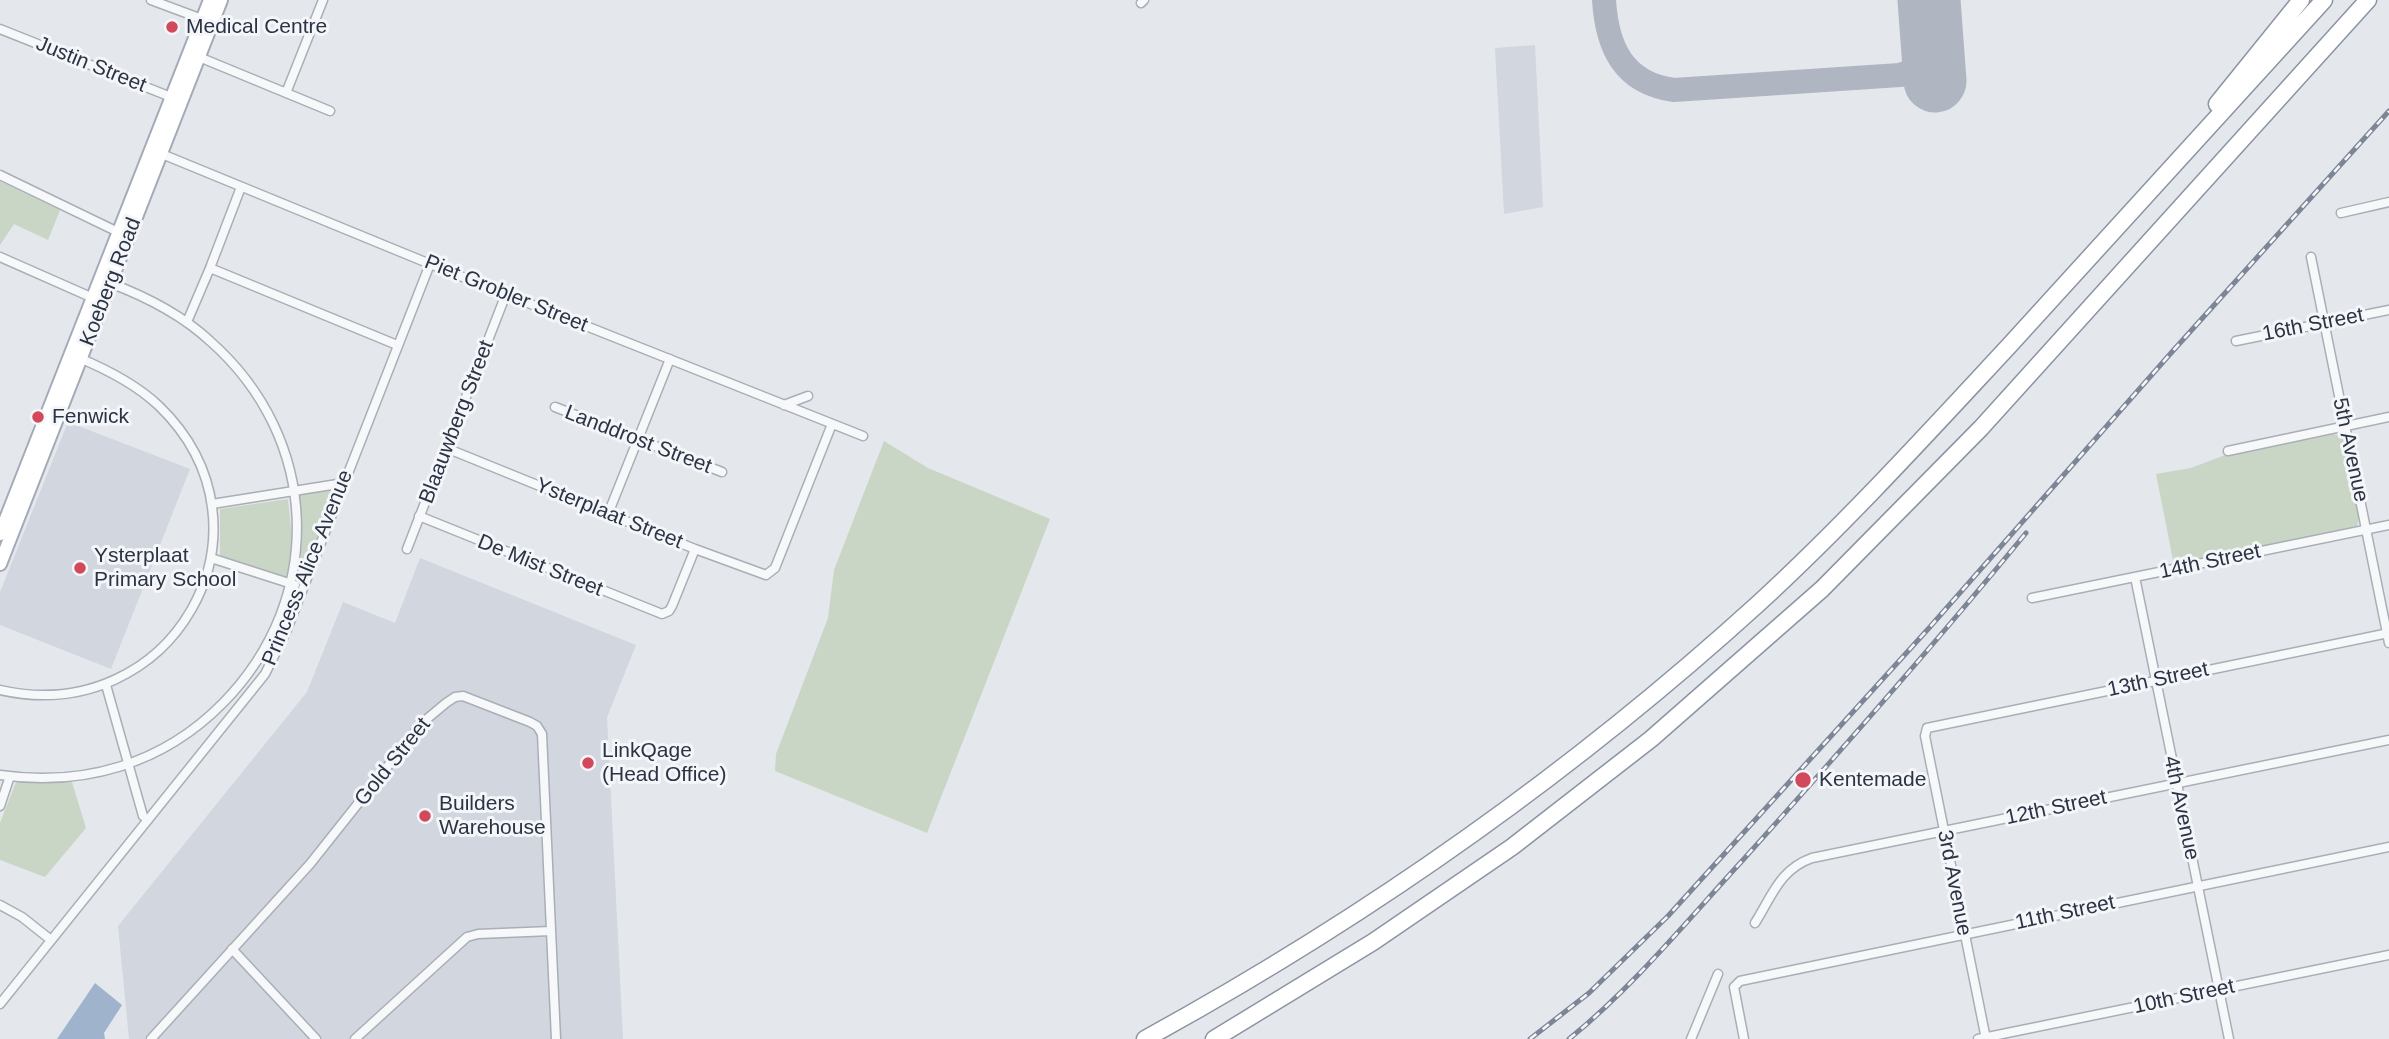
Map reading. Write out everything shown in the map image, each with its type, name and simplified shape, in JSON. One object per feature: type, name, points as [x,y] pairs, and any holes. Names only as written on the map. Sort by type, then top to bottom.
[{"type":"highway","points":[[2125,220],[2301,0]]},
{"type":"highway","points":[[1145,1039],[1301,949],[1481,829],[1639,706],[1759,603],[1868,499],[2324,0]]},
{"type":"highway","points":[[1214,1039],[1373,942],[1512,847],[1651,739],[1812,598],[1981,428],[2368,0]]},
{"type":"main road","name":"Koeberg Road","points":[[0,534],[75,357],[110,283],[210,0]]},
{"type":"main road","name":"Koeberg Road","points":[[177,99],[199,57],[221,0]]},
{"type":"main road","name":"Koeberg Road","points":[[0,564],[75,357],[93,298],[118,232],[156,152]]},
{"type":"street","points":[[151,0],[202,19]]},
{"type":"street","points":[[286,93],[323,0]]},
{"type":"street","name":"Justin Street","points":[[0,30],[177,99]]},
{"type":"street","points":[[199,57],[330,111]]},
{"type":"street","name":"Piet Grobler Street","points":[[156,152],[863,436]]},
{"type":"street","points":[[0,175],[118,232]]},
{"type":"street","points":[[187,322],[242,187]]},
{"type":"street","points":[[2341,213],[2389,202]]},
{"type":"street","name":"5th Avenue","points":[[2311,257],[2389,643]]},
{"type":"street","points":[[1,259],[93,298]]},
{"type":"street","name":"Princess Alice Avenue","points":[[0,1004],[254,689],[274,659],[430,264]]},
{"type":"street","points":[[211,268],[397,345]]},
{"type":"street","points":[[0,775],[68,778],[128,764],[172,745],[201,724],[246,677],[262,655],[276,628],[292,584],[298,537],[294,490],[283,449],[257,396],[223,353],[187,322],[146,298],[110,283]]},
{"type":"street","name":"Blaauwberg Street","points":[[407,549],[506,294]]},
{"type":"street","name":"16th Street","points":[[2236,341],[2389,310]]},
{"type":"street","points":[[0,690],[49,695],[76,692],[106,685],[132,672],[157,653],[182,625],[208,577],[212,504],[199,461],[188,442],[167,415],[146,395],[126,381],[75,357]]},
{"type":"street","points":[[608,514],[670,359]]},
{"type":"street","points":[[784,405],[808,396]]},
{"type":"street","name":"Landdrost Street","points":[[555,407],[722,472]]},
{"type":"street","points":[[2228,451],[2389,417]]},
{"type":"street","name":"Ysterplaat Street","points":[[446,448],[760,575],[771,573],[832,424]]},
{"type":"street","points":[[212,504],[344,483]]},
{"type":"street","name":"De Mist Street","points":[[419,516],[662,614],[673,606],[695,549]]},
{"type":"street","name":"14th Street","points":[[2032,598],[2389,525]]},
{"type":"street","points":[[211,558],[302,588]]},
{"type":"street","name":"4th Avenue","points":[[2135,577],[2229,1039]]},
{"type":"street","name":"13th Street","points":[[1927,728],[2388,633]]},
{"type":"street","points":[[106,685],[143,816],[148,820]]},
{"type":"street","name":"Gold Street","points":[[151,1039],[310,864],[422,723],[455,697],[463,696],[530,722],[537,726],[542,734],[556,1039]]},
{"type":"street","points":[[218,708],[230,718]]},
{"type":"street","name":"3rd Avenue","points":[[1927,728],[1925,736],[1983,1038]]},
{"type":"street","name":"12th Street","points":[[1755,923],[1786,872],[1797,863],[1812,858],[2389,740]]},
{"type":"street","points":[[0,806],[10,776]]},
{"type":"street","name":"11th Street","points":[[1744,1039],[1734,991],[1735,984],[1740,981],[2389,847]]},
{"type":"street","points":[[0,905],[22,917],[51,940]]},
{"type":"street","points":[[355,1039],[467,937],[478,934],[551,931]]},
{"type":"street","points":[[232,949],[316,1039]]},
{"type":"street","name":"10th Street","points":[[1983,1038],[2389,955]]},
{"type":"street","points":[[1691,1039],[1718,974]]},
{"type":"shaded area","points":[[1535,45],[1543,207],[1504,214],[1495,48]]},
{"type":"shaded area","name":"Ysterplaat Primary School","points":[[68,422],[190,469],[111,669],[0,625],[0,592]]},
{"type":"shaded area","points":[[420,558],[636,645],[607,717],[623,1039],[129,1039],[118,926],[307,692],[343,602],[395,623]]},
{"type":"green space","points":[[0,181],[60,210],[48,240],[14,224],[0,245]]},
{"type":"green space","points":[[2332,434],[2340,435],[2343,441],[2359,519],[2357,526],[2174,565],[2156,474],[2191,468],[2225,455]]},
{"type":"green space","points":[[884,441],[928,468],[1050,519],[927,833],[775,771],[776,754],[828,618],[834,570]]},
{"type":"green space","points":[[336,488],[304,573],[300,574],[302,533],[299,494]]},
{"type":"green space","points":[[288,499],[292,539],[287,577],[220,556],[220,509]]},
{"type":"green space","points":[[16,782],[72,782],[86,828],[45,877],[0,860],[0,823]]},
{"type":"water","points":[[95,983],[122,1005],[104,1033],[105,1039],[57,1039]]},
{"type":"taxiway","points":[[1604,0],[1609,33],[1621,60],[1642,80],[1674,90],[1900,75],[1914,68],[1923,59],[1929,46],[1931,31]]},
{"type":"runway","points":[[1929,0],[1935,81]]},
{"type":"railway","points":[[1530,1039],[1589,993],[1668,916],[1929,628],[2389,111]]},
{"type":"railway","points":[[1569,1039],[1615,998],[1680,930],[1886,698],[2026,533]]},
{"type":"place","name":"Medical Centre","points":[[172,27]]},
{"type":"place","name":"Fenwick","points":[[38,417]]},
{"type":"place","name":"Ysterplaat Primary School","points":[[80,568]]},
{"type":"place","name":"LinkQage (Head Office)","points":[[588,763]]},
{"type":"place","name":"Kentemade","points":[[1803,780]]},
{"type":"place","name":"Builders Warehouse","points":[[425,816]]}]
